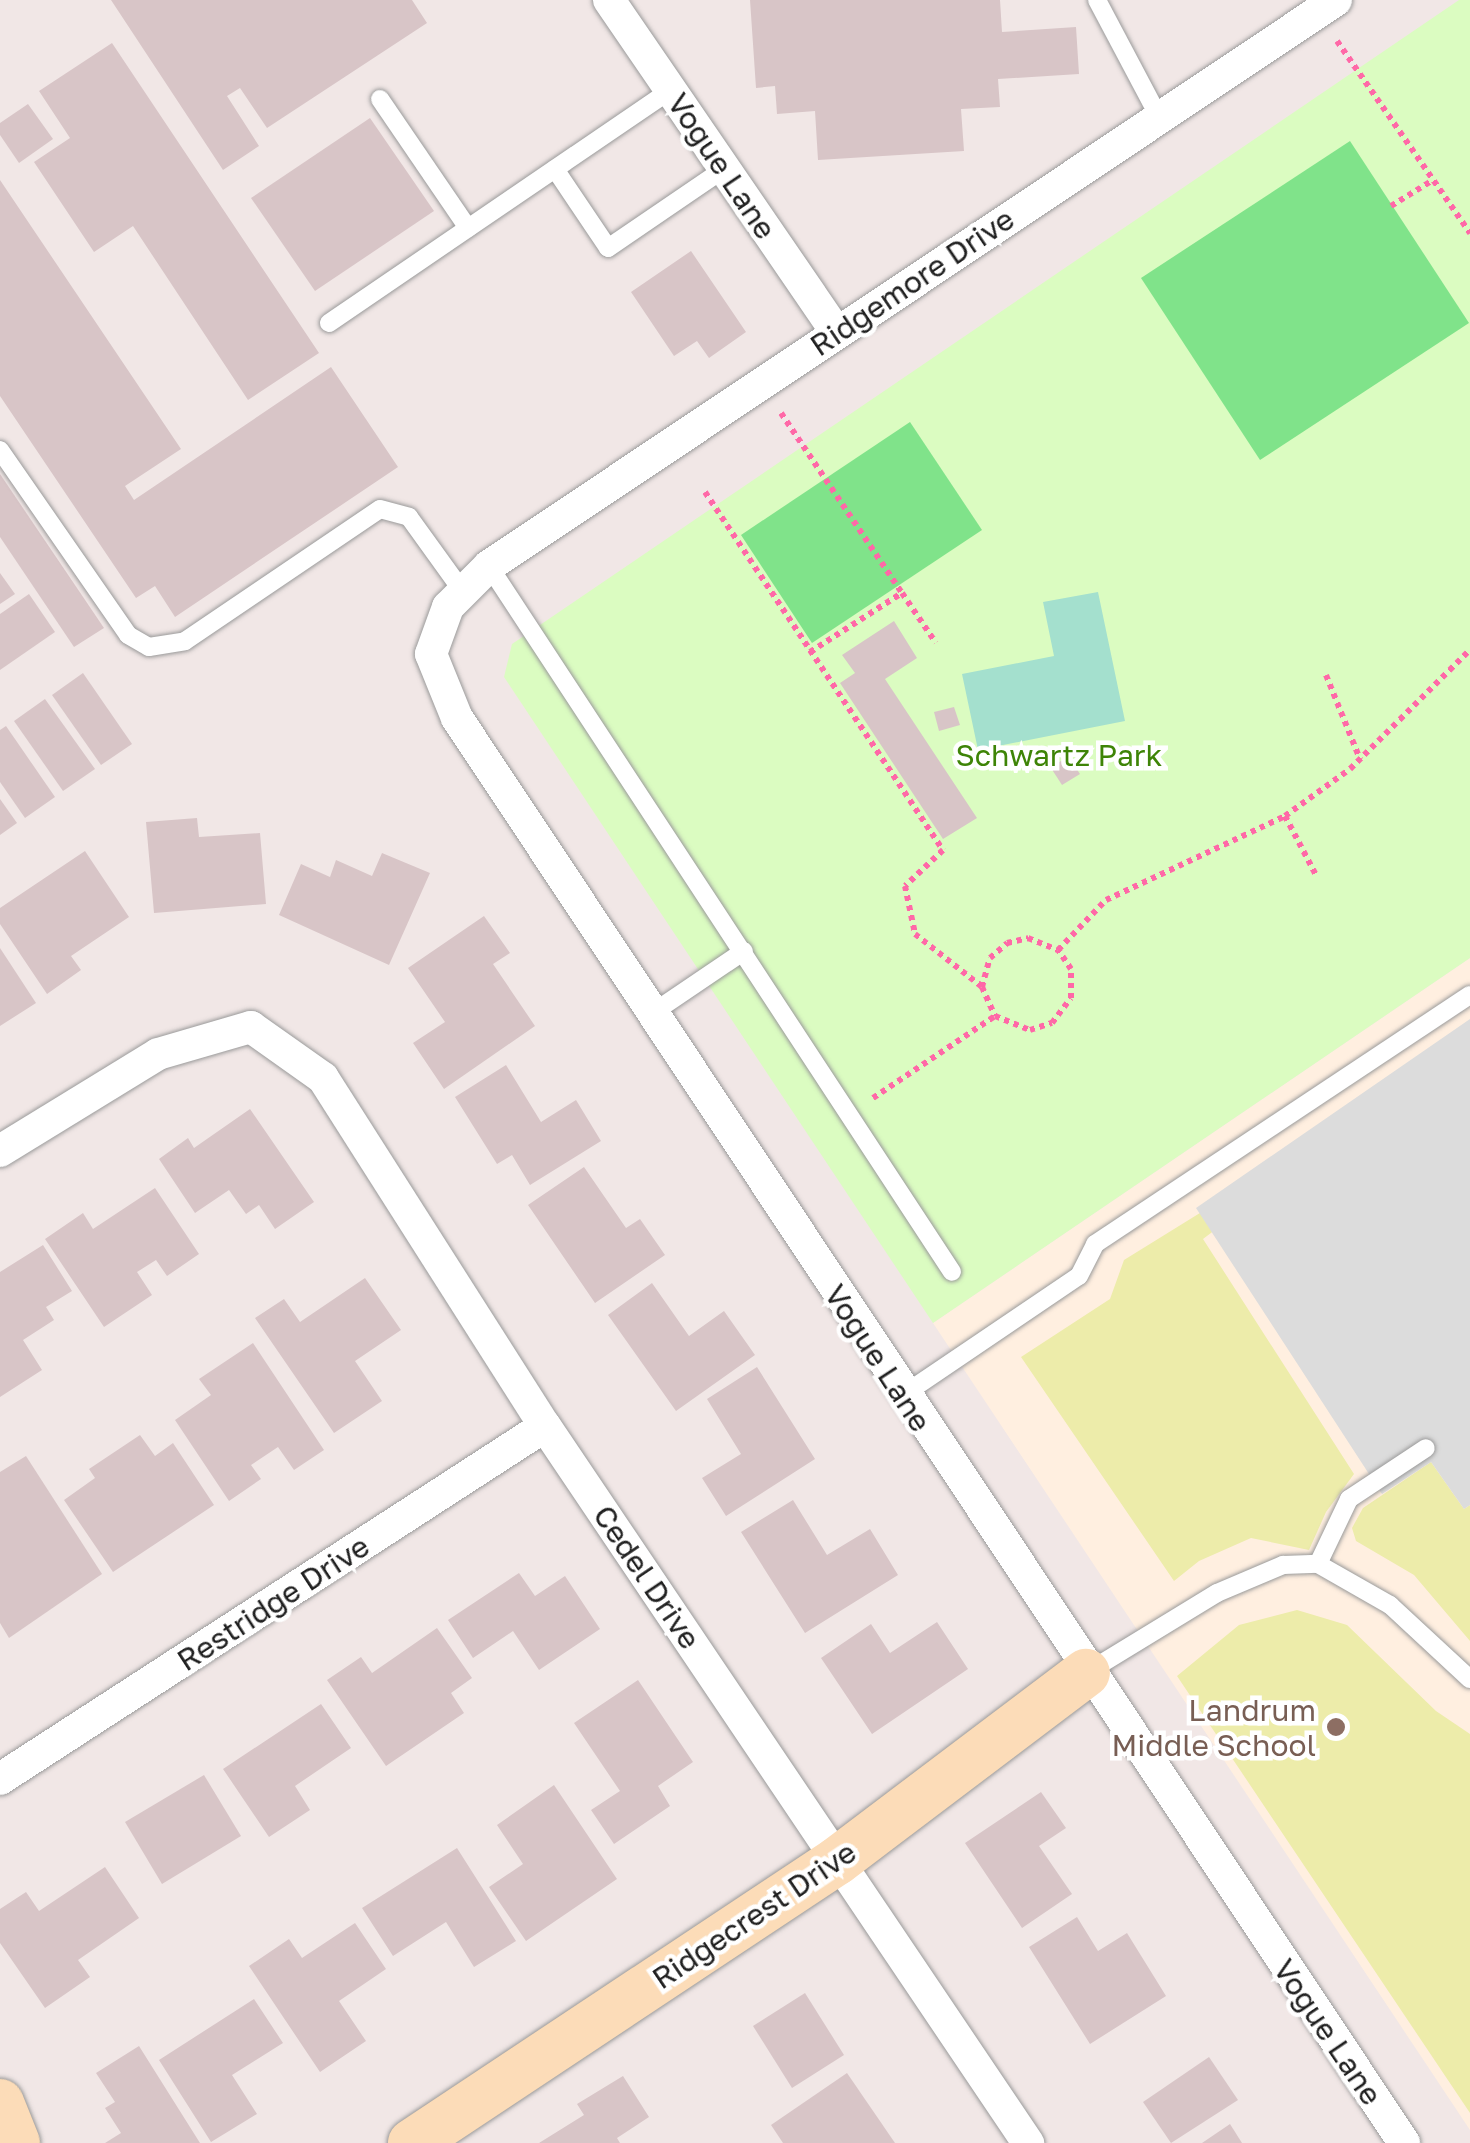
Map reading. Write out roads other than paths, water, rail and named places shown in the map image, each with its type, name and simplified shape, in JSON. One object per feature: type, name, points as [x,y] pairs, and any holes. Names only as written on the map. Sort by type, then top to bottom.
[{"type":"street","name":"Vogue Lane","points":[[609,0],[836,332]]},
{"type":"street","name":"Ridgemore Drive","points":[[489,566],[1327,6]]},
{"type":"street","name":"Vogue Lane","points":[[489,566],[448,607],[431,654],[457,718],[1086,1673],[1404,2143]]},
{"type":"street","name":"Cedel Drive","points":[[0,1151],[158,1054],[252,1027],[323,1078],[545,1426],[1028,2143]]},
{"type":"street","name":"Restridge Drive","points":[[0,1779],[545,1426]]},
{"type":"street","name":"Ridgecrest Drive","points":[[412,2143],[838,1861],[1086,1673]]},
{"type":"street","points":[[0,2102],[16,2143]]},
{"type":"lane","points":[[1097,0],[1159,118]]},
{"type":"lane","points":[[329,322],[671,90]]},
{"type":"lane","points":[[380,99],[468,228]]},
{"type":"lane","points":[[555,169],[608,248],[724,169]]},
{"type":"lane","points":[[0,450],[128,636],[149,647],[184,641],[380,509],[410,517],[463,592]]},
{"type":"lane","points":[[489,566],[952,1272]]},
{"type":"lane","points":[[651,1014],[744,951]]},
{"type":"lane","points":[[903,1395],[1079,1276],[1095,1244],[1470,996]]},
{"type":"lane","points":[[1318,1564],[1349,1500],[1426,1448]]},
{"type":"lane","points":[[1086,1673],[1217,1593],[1282,1566],[1318,1564],[1390,1606],[1470,1679]]},
{"type":"place","name":"Landrum Middle School","points":[[1336,1727]]},
{"type":"park label","name":"Schwartz Park","points":[[1059,755]]}]
